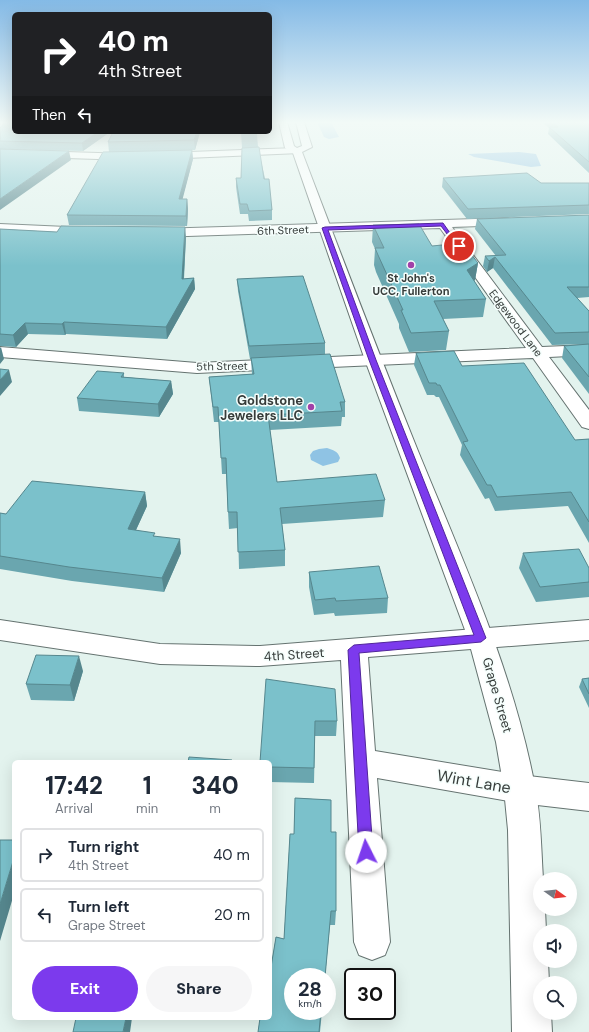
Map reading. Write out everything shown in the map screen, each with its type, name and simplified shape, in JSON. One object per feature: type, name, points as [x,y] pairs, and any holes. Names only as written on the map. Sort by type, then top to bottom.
[{"type":"street","name":"Grape Street","points":[[304,170],[373,360],[481,638],[511,742],[520,789],[524,830],[532,1032]]},
{"type":"street","name":"6th Street","points":[[147,233],[521,221]]},
{"type":"street","name":"Edgewood Lane","points":[[443,224],[589,423]]},
{"type":"street","points":[[0,228],[102,232]]},
{"type":"street","name":"5th Street","points":[[0,352],[197,368],[589,350]]},
{"type":"street","name":"4th Street","points":[[0,630],[160,654],[260,656],[354,650],[589,630]]},
{"type":"street","points":[[354,650],[372,942]]},
{"type":"street","name":"Wint Lane","points":[[360,762],[520,789],[589,797]]},
{"type":"water","points":[[327,448],[338,454],[340,458],[338,462],[323,466],[311,460],[310,455],[313,451]]},
{"type":"building","points":[[0,170],[41,170],[0,199]]},
{"type":"building","points":[[93,170],[187,170],[179,199],[187,199],[186,216],[67,215]]},
{"type":"building","points":[[241,170],[263,170],[264,179],[269,179],[272,210],[249,211],[247,204],[240,204],[236,178],[241,178]]},
{"type":"building","points":[[527,173],[541,183],[589,183],[589,205],[468,209],[443,178]]},
{"type":"building","points":[[589,215],[589,287],[567,287],[589,311],[589,332],[555,333],[495,257],[489,261],[485,256],[506,255],[477,219]]},
{"type":"building","points":[[419,224],[432,246],[442,245],[446,251],[468,250],[478,263],[467,270],[486,299],[434,301],[449,331],[411,333],[401,310],[403,310],[375,248],[384,248],[373,225]]},
{"type":"building","points":[[61,226],[185,227],[182,279],[194,278],[166,327],[64,322],[62,324],[25,323],[13,335],[0,334],[0,229],[57,232]]},
{"type":"building","points":[[303,276],[325,343],[249,346],[237,279]]},
{"type":"building","points":[[589,344],[589,377],[564,346]]},
{"type":"building","points":[[454,351],[462,366],[524,363],[575,440],[589,439],[589,522],[571,492],[497,497],[491,485],[487,485],[463,442],[468,441],[440,385],[437,385],[436,383],[429,383],[416,353]]},
{"type":"building","points":[[330,354],[345,402],[340,402],[342,411],[268,415],[277,482],[376,474],[385,500],[280,508],[285,550],[238,552],[237,512],[228,512],[226,458],[221,458],[218,407],[213,407],[209,377],[254,374],[251,358]]},
{"type":"building","points":[[0,369],[9,370],[0,380]]},
{"type":"building","points":[[97,371],[124,373],[121,377],[171,381],[158,404],[77,398]]},
{"type":"building","points":[[32,481],[145,492],[128,529],[155,533],[153,536],[180,539],[162,578],[69,567],[0,556],[0,513],[6,514]]},
{"type":"building","points":[[579,549],[589,568],[589,582],[540,587],[523,553]]},
{"type":"building","points":[[379,566],[388,598],[336,601],[335,598],[315,600],[309,572]]},
{"type":"building","points":[[36,655],[79,656],[70,685],[26,684]]},
{"type":"building","points":[[589,678],[589,694],[582,679]]},
{"type":"building","points":[[266,679],[335,689],[337,721],[315,721],[314,768],[272,767],[272,760],[260,760]]},
{"type":"building","points":[[189,757],[232,760],[188,760]]},
{"type":"building","points":[[295,798],[331,800],[331,832],[336,832],[336,911],[331,911],[326,968],[284,968],[284,1020],[320,1020],[319,1032],[258,1032],[260,1020],[272,1020],[272,961],[276,937],[284,939],[290,834],[294,834]]},
{"type":"building","points":[[0,840],[12,840],[12,865],[0,904]]},
{"type":"building","points":[[76,1020],[126,1020],[123,1032],[73,1032]]},
{"type":"place","name":"St John's UCC, Fullerton","points":[[411,265]]},
{"type":"place","name":"Goldstone Jewelers LLC","points":[[311,407]]},
{"type":"route","points":[[366,852],[354,650],[481,638],[373,360],[325,228],[443,224],[459,246]]}]
